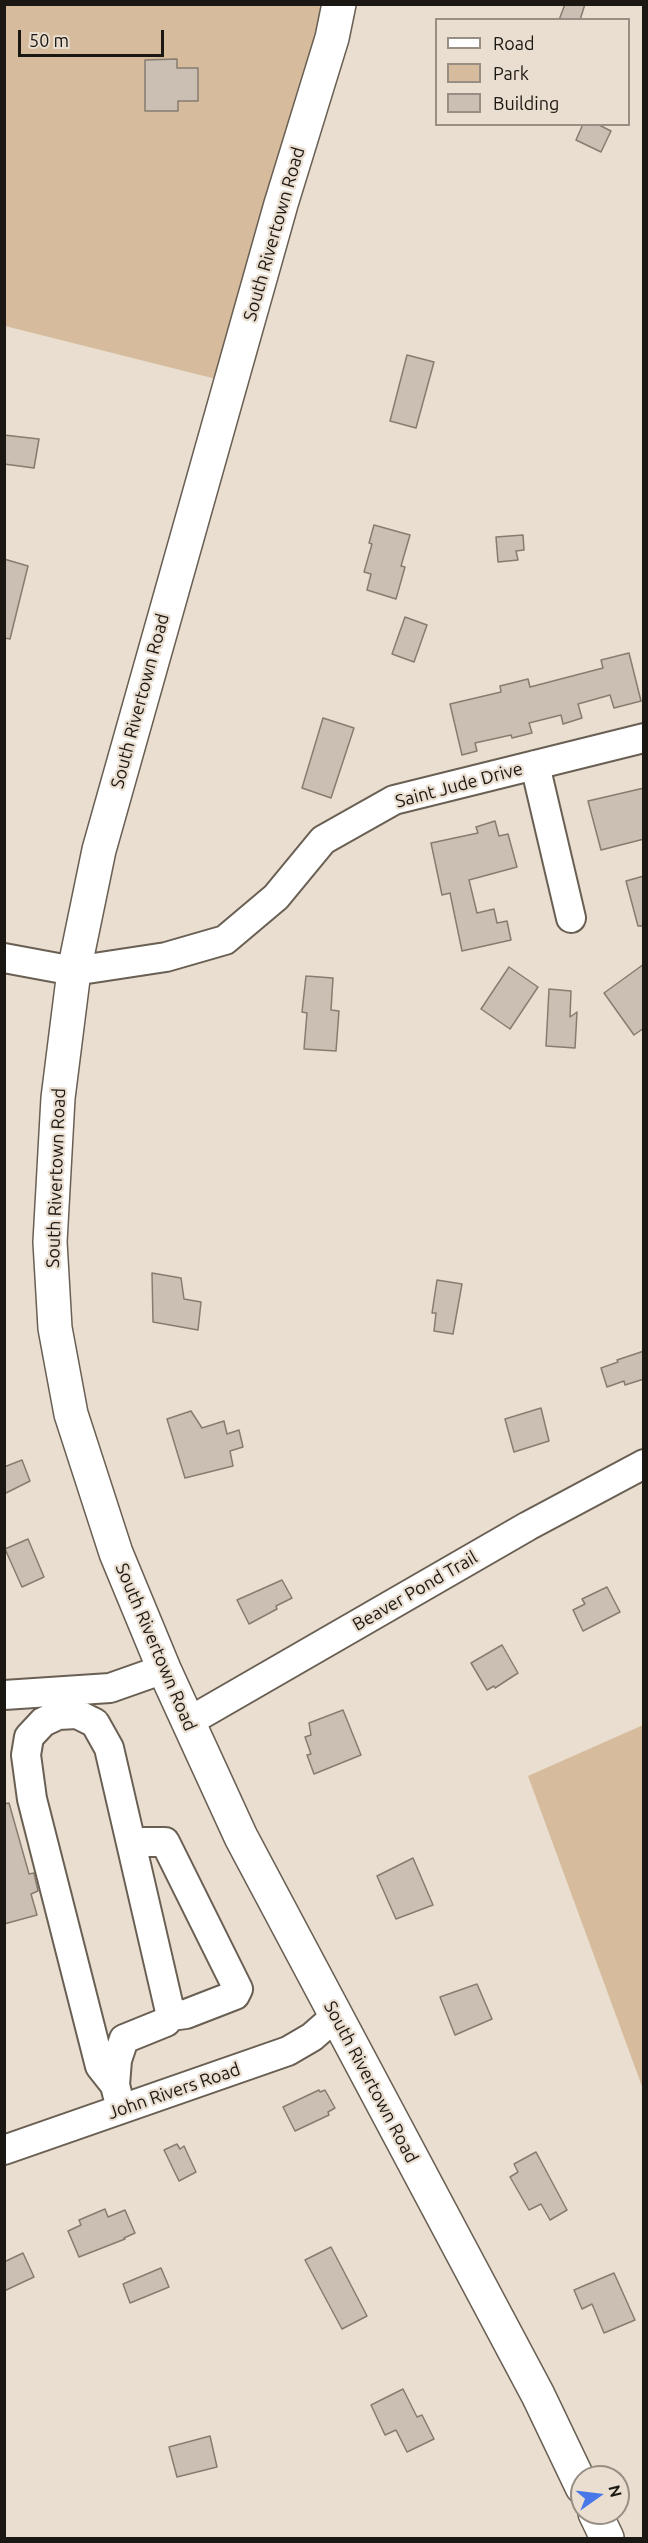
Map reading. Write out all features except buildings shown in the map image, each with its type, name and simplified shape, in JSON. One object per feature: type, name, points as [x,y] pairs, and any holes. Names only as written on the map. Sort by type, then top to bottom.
[{"type":"main road","name":"South Rivertown Road","points":[[339,4],[332,38],[281,204],[99,850],[74,971],[58,1098],[50,1242],[55,1328],[75,1425],[116,1553],[188,1722],[241,1837],[538,2395],[571,2465]]},
{"type":"street","name":"Saint Jude Drive","points":[[4,958],[74,971],[166,957],[225,940],[276,897],[323,840],[394,800],[644,738]]},
{"type":"street","points":[[535,765],[572,918]]},
{"type":"street","name":"Beaver Pond Trail","points":[[188,1722],[528,1526],[644,1464]]},
{"type":"street","points":[[4,1695],[110,1688],[164,1669]]},
{"type":"street","points":[[118,2097],[100,2066],[32,1799],[26,1755],[30,1737],[44,1722],[57,1715],[77,1714],[95,1723],[109,1748],[171,2016]]},
{"type":"street","points":[[118,2097],[117,2060],[124,2039],[166,2022],[171,2016],[186,2014],[235,1995],[238,1989],[165,1842],[131,1842]]},
{"type":"street","name":"John Rivers Road","points":[[4,2150],[118,2097],[288,2051],[312,2037],[336,2016]]},
{"type":"green space","points":[[4,5],[334,5],[323,19],[248,387],[5,326]]},
{"type":"green space","points":[[643,1725],[643,2089],[528,1776]]}]
